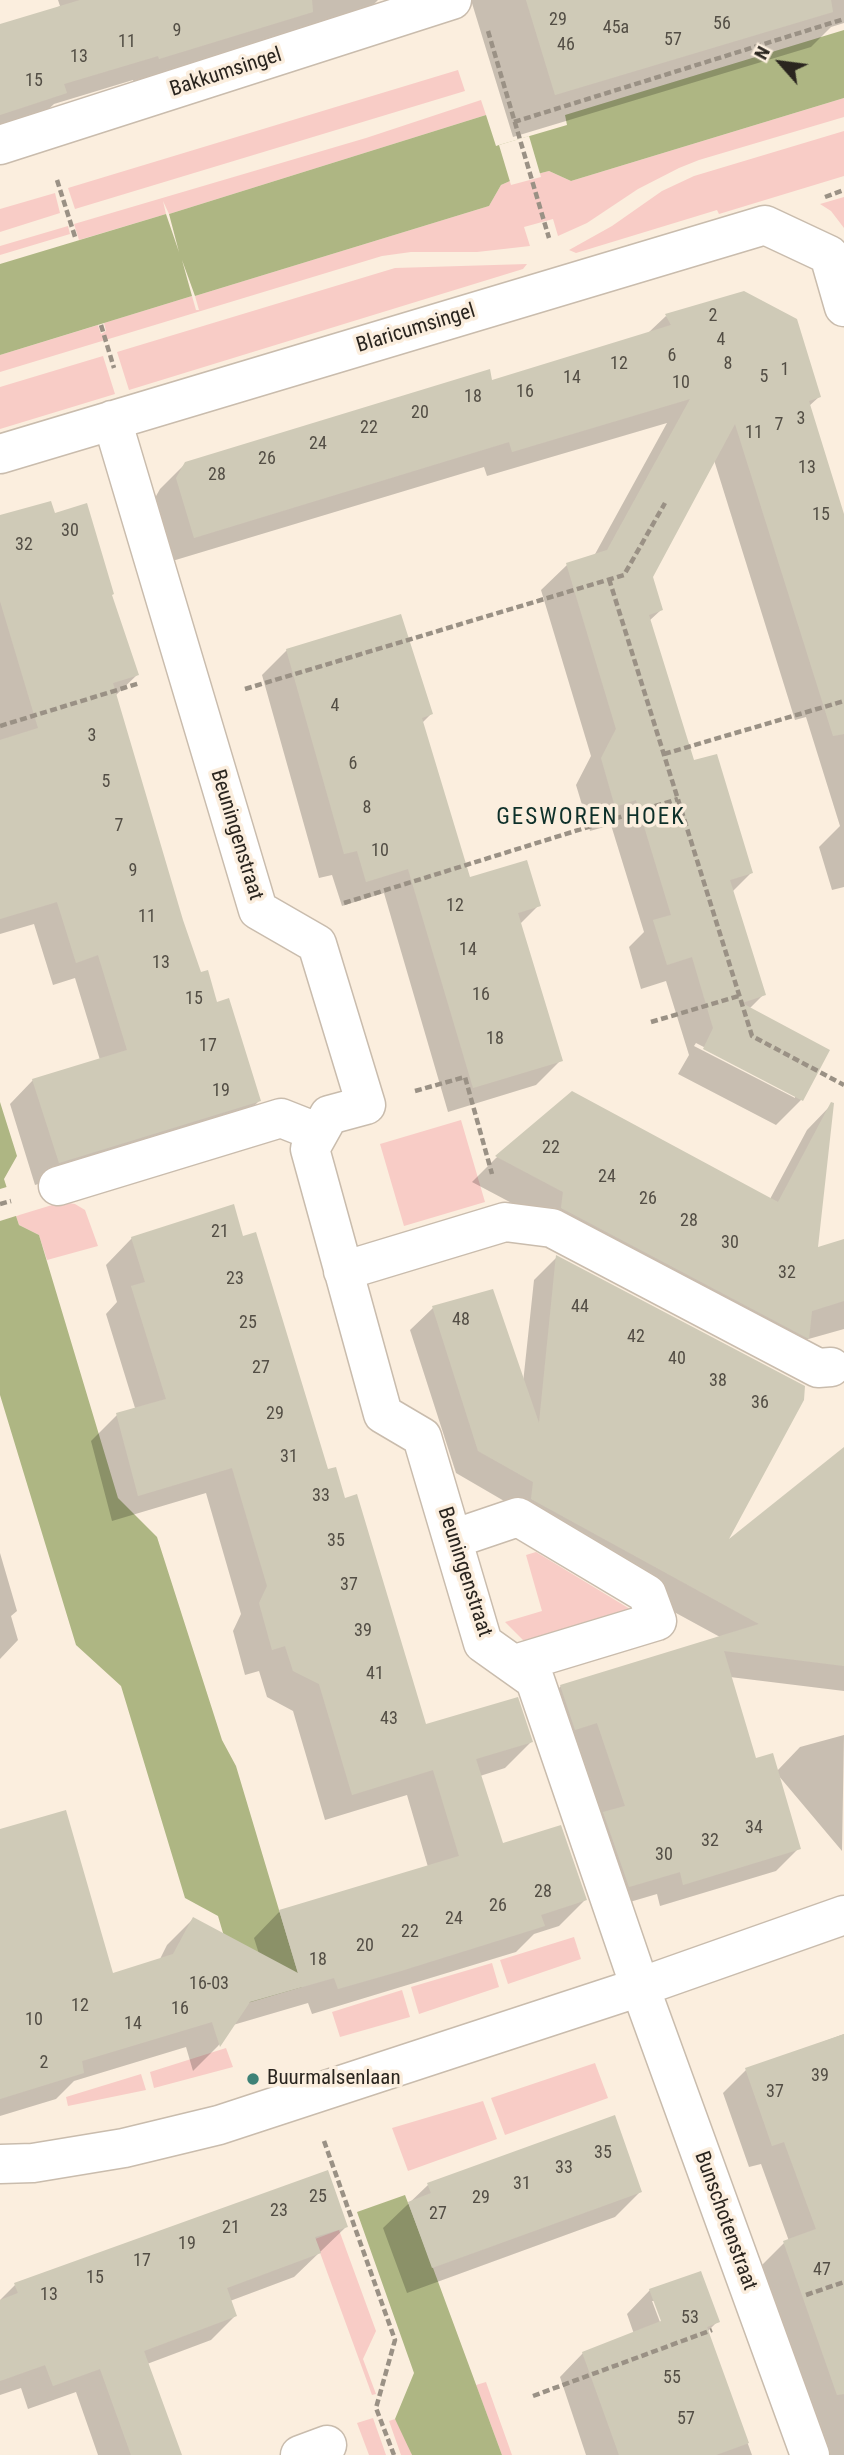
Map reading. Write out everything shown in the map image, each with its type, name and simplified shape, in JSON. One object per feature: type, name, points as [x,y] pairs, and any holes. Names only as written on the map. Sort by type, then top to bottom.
[{"type":"street","name":"Bakkumsingel","points":[[0,145],[452,0]]},
{"type":"street","name":"Blaricumsingel","points":[[0,454],[765,225],[829,255],[844,307]]},
{"type":"street","name":"Beuningenstraat","points":[[112,420],[258,910],[317,944]]},
{"type":"street","points":[[58,1186],[281,1118],[319,1133],[329,1115],[366,1105],[317,944]]},
{"type":"street","name":"Beuningenstraat","points":[[319,1133],[310,1149],[383,1414],[422,1437],[483,1643],[535,1680],[640,1987]]},
{"type":"street","points":[[343,1271],[505,1222],[552,1228],[818,1368],[840,1368]]},
{"type":"street","points":[[453,1539],[518,1517],[647,1594],[657,1621],[515,1664]]},
{"type":"street","points":[[0,2164],[33,2163],[124,2148],[219,2125],[640,1987],[844,1915]]},
{"type":"street","name":"Bunschotenstraat","points":[[640,1987],[810,2455]]},
{"type":"path","points":[[514,122],[844,19]]},
{"type":"path","points":[[486,24],[536,190]]},
{"type":"path","points":[[42,132],[76,240]]},
{"type":"path","points":[[0,726],[191,686],[624,575],[665,503]]},
{"type":"path","points":[[609,579],[752,1036],[844,1085]]},
{"type":"path","points":[[663,754],[844,701]]},
{"type":"path","points":[[317,944],[339,904],[678,799]]},
{"type":"path","points":[[651,1022],[739,996]]},
{"type":"path","points":[[366,1105],[465,1077],[505,1222]]},
{"type":"path","points":[[307,2096],[395,2340],[376,2407],[394,2455]]},
{"type":"path","points":[[533,2396],[844,2282]]},
{"type":"path","points":[[370,2410],[376,2407]]},
{"type":"shaded area","points":[[844,30],[844,98],[571,181],[549,171],[510,181],[501,185],[489,206],[195,296],[182,260],[192,296],[0,355],[0,264],[166,214],[179,252],[169,214],[486,115],[496,146],[567,125],[565,115]]},
{"type":"shaded area","points":[[458,70],[465,91],[75,209],[68,188]]},
{"type":"shaded area","points":[[844,98],[844,117],[679,168],[638,189],[587,223],[558,236],[553,219],[524,227],[530,246],[477,252],[411,252],[382,256],[0,372],[0,355],[98,325],[101,334],[106,331],[104,323],[192,296],[196,310],[199,310],[195,296],[489,206],[501,185],[510,181],[549,171],[571,181]]},
{"type":"shaded area","points":[[481,100],[486,115],[169,214],[163,201],[166,214],[79,240],[74,224],[366,138]]},
{"type":"shaded area","points":[[844,131],[844,176],[719,214],[717,210],[576,253],[569,250],[612,226],[662,191],[694,176]]},
{"type":"shaded area","points":[[55,193],[60,213],[0,232],[0,209]]},
{"type":"shaded area","points":[[844,197],[844,228],[831,211],[820,204]]},
{"type":"shaded area","points":[[68,226],[70,234],[0,255],[0,246]]},
{"type":"shaded area","points":[[527,264],[523,269],[129,390],[117,352],[395,268]]},
{"type":"shaded area","points":[[103,356],[115,394],[0,429],[0,387]]},
{"type":"shaded area","points":[[0,1102],[17,1156],[4,1179],[19,1225],[39,1235],[118,1498],[157,1537],[222,1740],[236,1766],[302,1987],[244,2004],[218,1916],[185,1898],[121,1686],[76,1645],[0,1395]]},
{"type":"shaded area","points":[[461,1120],[485,1202],[404,1226],[380,1144]]},
{"type":"shaded area","points":[[62,1202],[75,1204],[85,1210],[98,1246],[47,1260],[39,1235],[19,1225],[16,1216]]},
{"type":"shaded area","points":[[536,1552],[630,1609],[525,1642],[505,1622],[542,1611],[526,1555]]},
{"type":"shaded area","points":[[574,1937],[581,1959],[508,1984],[500,1960]]},
{"type":"shaded area","points":[[492,1963],[499,1987],[419,2014],[411,1987]]},
{"type":"shaded area","points":[[402,1990],[410,2017],[340,2037],[332,2012]]},
{"type":"shaded area","points":[[226,2048],[233,2067],[154,2088],[150,2072]]},
{"type":"shaded area","points":[[595,2063],[608,2098],[505,2135],[491,2098]]},
{"type":"shaded area","points":[[141,2074],[146,2090],[68,2106],[66,2097]]},
{"type":"shaded area","points":[[483,2101],[497,2139],[408,2171],[392,2128]]},
{"type":"shaded area","points":[[405,2195],[502,2455],[412,2455],[395,2419],[414,2373],[357,2212]]},
{"type":"shaded area","points":[[339,2230],[376,2331],[363,2359],[376,2394],[372,2395],[315,2239]]},
{"type":"shaded area","points":[[486,2382],[512,2455],[502,2455],[476,2385]]},
{"type":"shaded area","points":[[373,2418],[386,2455],[369,2455],[357,2423]]},
{"type":"shaded area","points":[[395,2419],[412,2455],[401,2455],[389,2421]]},
{"type":"pier","points":[[529,136],[541,177],[511,185],[499,145]]},
{"type":"pier","points":[[10,1186],[19,1215],[0,1221],[0,1189]]},
{"type":"building","points":[[80,0],[312,0],[313,12],[159,59],[158,56],[64,84],[67,93],[0,115],[0,24]]},
{"type":"building","points":[[526,0],[831,0],[833,12],[555,95]]},
{"type":"building","points":[[744,291],[797,319],[821,397],[809,401],[844,514],[844,734],[833,736],[735,424],[653,577],[663,610],[649,615],[694,760],[717,754],[753,873],[730,880],[766,995],[742,1003],[830,1050],[803,1101],[703,1049],[713,1028],[692,957],[667,965],[653,920],[671,915],[636,800],[615,807],[601,758],[616,729],[566,563],[607,550],[690,399],[512,452],[509,442],[194,538],[176,478],[185,462],[490,369],[492,380],[671,325],[665,314]]},
{"type":"building","points":[[51,501],[55,513],[87,503],[114,594],[112,595],[139,675],[113,683],[201,972],[208,970],[217,1002],[229,998],[261,1101],[59,1163],[32,1079],[127,1050],[98,955],[76,963],[57,902],[0,919],[0,740],[38,728],[0,601],[0,515]]},
{"type":"building","points":[[401,614],[433,714],[422,718],[470,877],[527,860],[541,906],[518,913],[563,1061],[473,1088],[408,869],[366,882],[357,851],[344,854],[286,649]]},
{"type":"building","points":[[572,1091],[778,1202],[831,1102],[834,1103],[818,1247],[844,1239],[844,1301],[812,1311],[809,1339],[561,1208],[563,1192],[495,1156]]},
{"type":"building","points":[[234,1204],[243,1236],[256,1232],[328,1469],[336,1467],[345,1498],[357,1494],[426,1724],[518,1697],[533,1742],[476,1759],[503,1843],[561,1825],[587,1900],[541,1915],[545,1926],[401,1971],[338,1989],[334,1978],[250,2002],[220,2047],[212,2022],[82,2061],[84,2073],[0,2099],[0,1829],[66,1810],[113,1973],[173,1954],[193,1917],[298,1973],[279,1910],[459,1856],[433,1770],[352,1795],[319,1684],[293,1671],[285,1646],[272,1650],[259,1603],[267,1586],[232,1468],[138,1496],[116,1413],[166,1399],[131,1286],[145,1282],[131,1237]]},
{"type":"building","points":[[556,1255],[805,1386],[804,1400],[729,1539],[844,1447],[844,1666],[724,1651],[756,1758],[773,1753],[801,1849],[683,1885],[680,1872],[629,1887],[603,1812],[625,1806],[597,1723],[575,1730],[560,1685],[759,1624],[531,1499],[533,1482],[478,1451],[432,1306],[493,1289],[539,1423]]},
{"type":"building","points":[[844,2034],[844,2394],[837,2395],[783,2241],[816,2229],[784,2142],[772,2146],[745,2068]]},
{"type":"building","points":[[615,2115],[642,2192],[432,2268],[408,2202],[431,2193],[427,2183]]},
{"type":"building","points":[[328,2170],[348,2227],[315,2237],[321,2253],[227,2288],[237,2316],[144,2351],[182,2455],[131,2455],[100,2369],[53,2386],[45,2365],[0,2381],[0,2300],[18,2293],[14,2283]]},
{"type":"building","points":[[701,2271],[720,2322],[707,2327],[749,2443],[716,2455],[619,2455],[582,2352],[661,2321],[649,2289]]},
{"type":"place","name":"Buurmalsenlaan","points":[[253,2079]]},
{"type":"district","name":"GESWOREN HOEK","points":[[591,818]]}]
